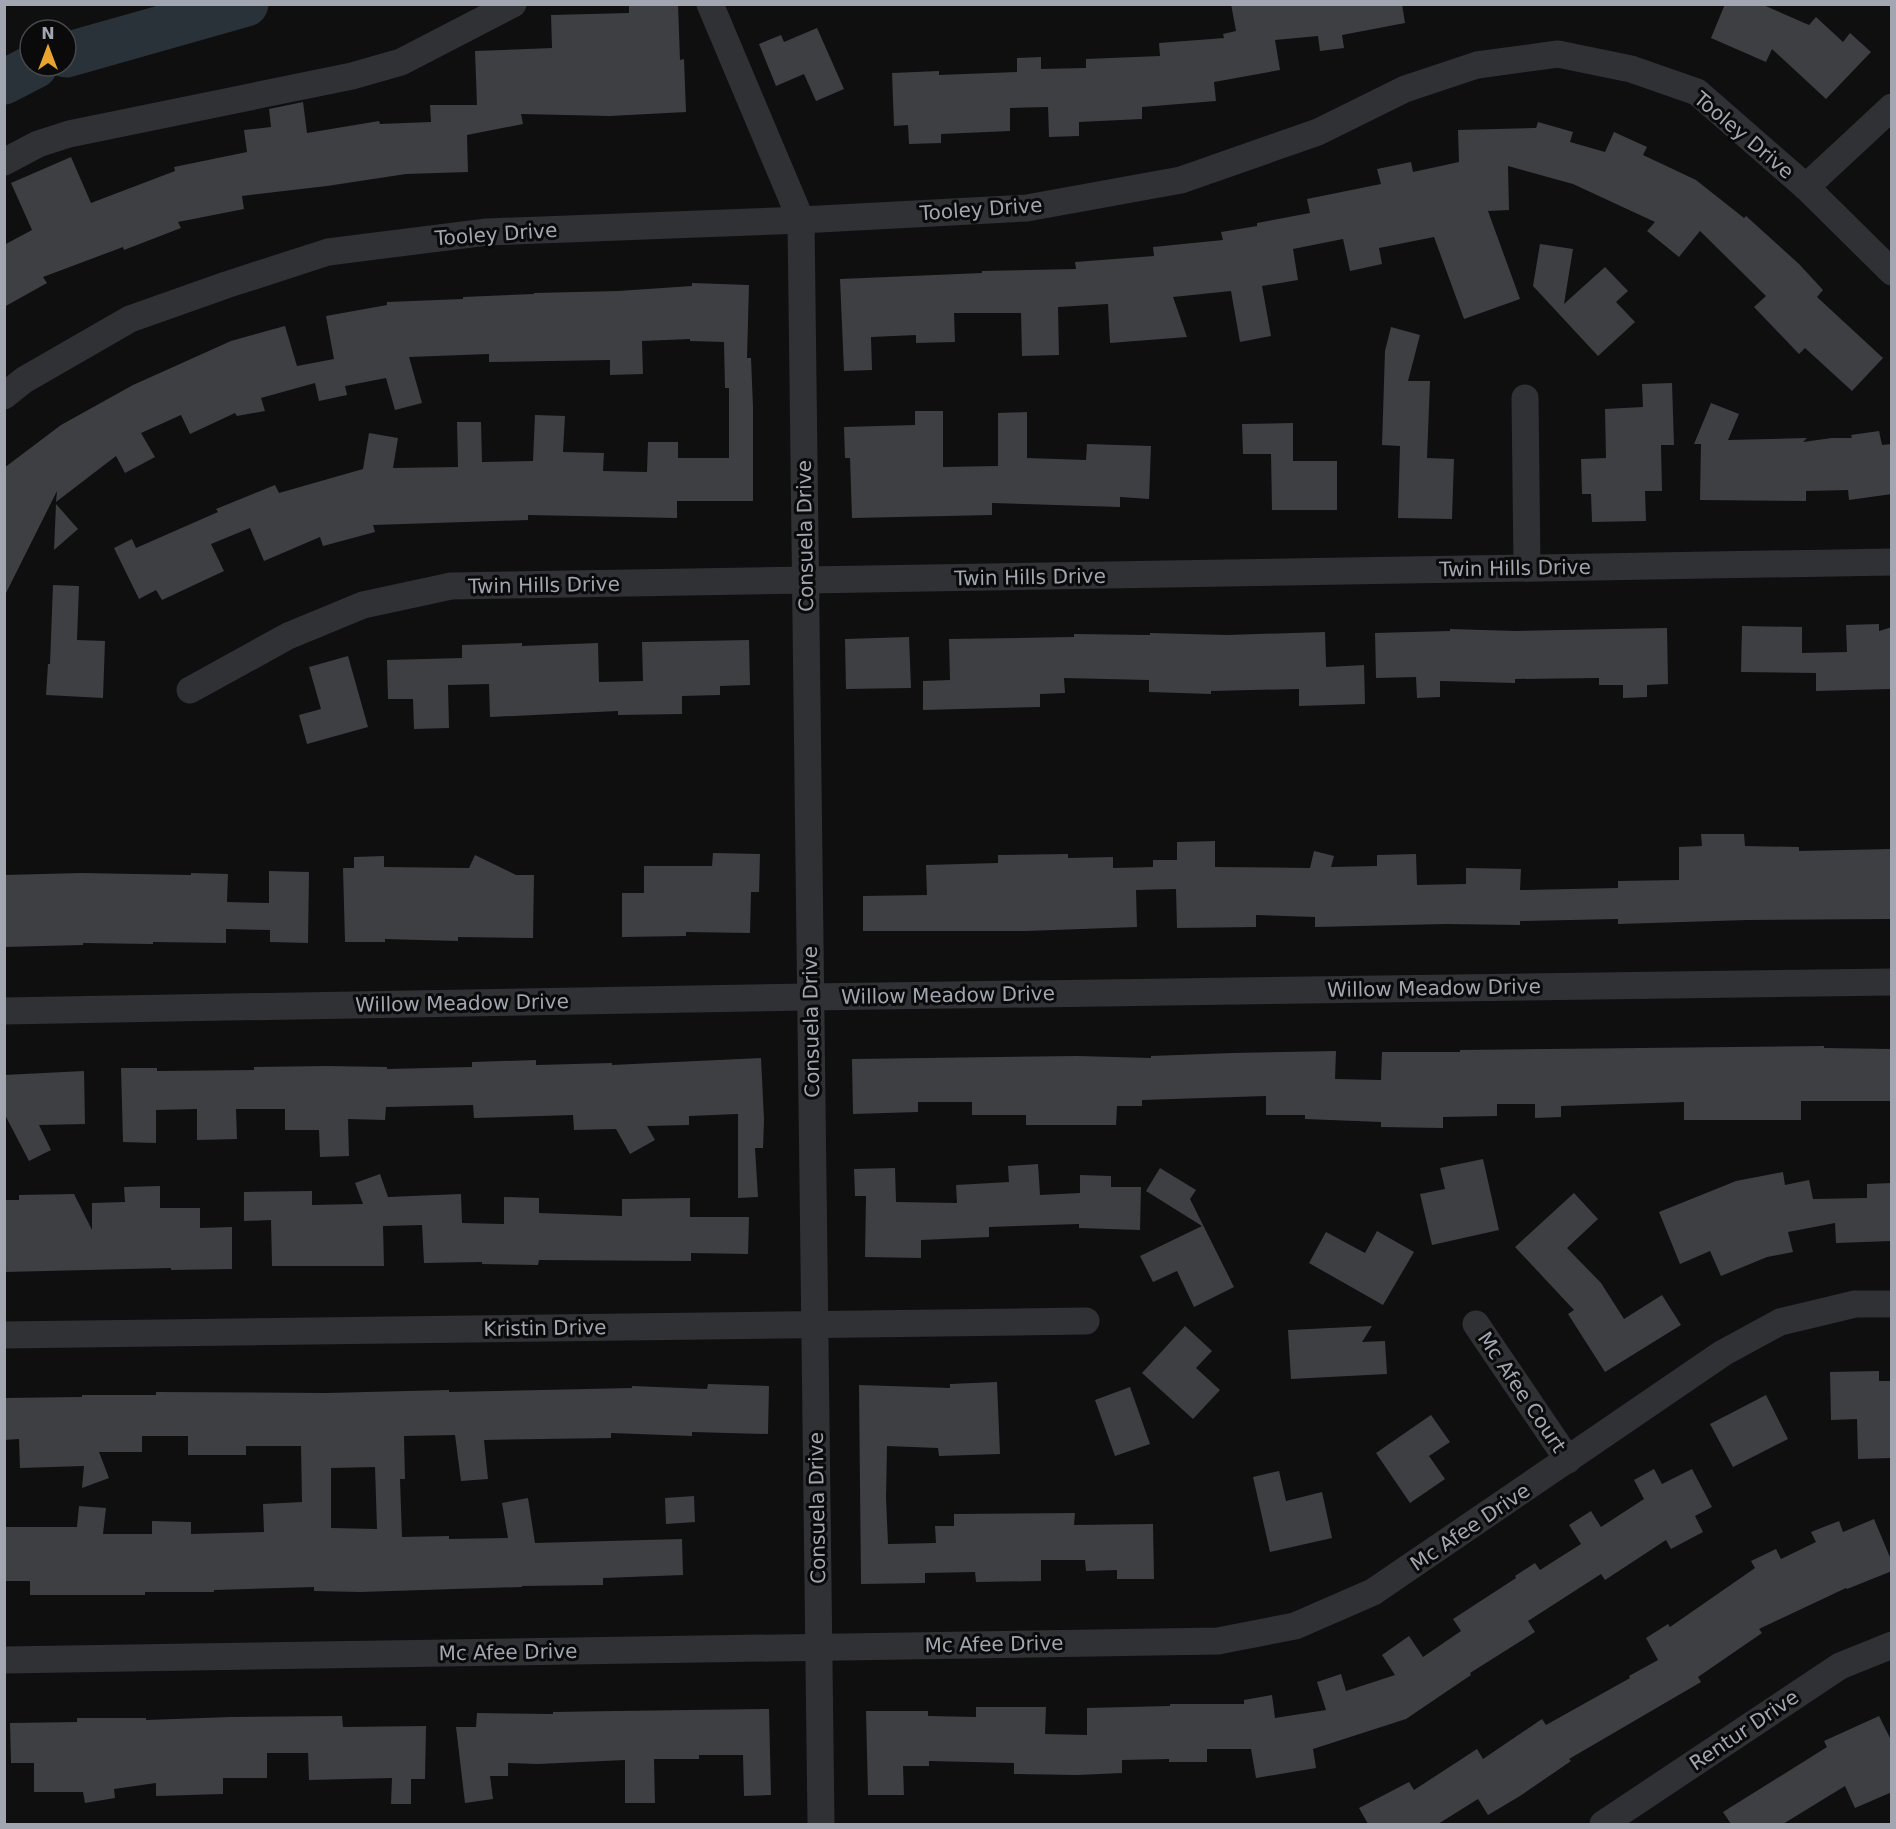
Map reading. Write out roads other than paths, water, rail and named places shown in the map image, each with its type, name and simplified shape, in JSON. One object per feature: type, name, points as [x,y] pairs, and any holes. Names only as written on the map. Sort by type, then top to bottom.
[{"type":"street","points":[[4,162],[38,144],[69,134],[352,76],[401,62],[513,4]]},
{"type":"street","points":[[710,4],[801,220]]},
{"type":"street","name":"Tooley Drive","points":[[4,396],[24,380],[130,319],[328,252],[487,232],[801,220],[1027,208],[1181,180],[1318,132],[1405,89],[1477,64],[1558,54],[1631,69],[1697,92],[1806,187],[1892,272]]},
{"type":"street","points":[[1806,187],[1892,106]]},
{"type":"street","name":"Consuela Drive","points":[[801,220],[821,1824]]},
{"type":"street","points":[[1525,398],[1527,568]]},
{"type":"street","name":"Twin Hills Drive","points":[[190,690],[288,636],[363,605],[451,586],[1892,562]]},
{"type":"street","name":"Willow Meadow Drive","points":[[4,1011],[1892,982]]},
{"type":"street","name":"Mc Afee Drive","points":[[4,1660],[1218,1641],[1295,1626],[1373,1592],[1723,1353],[1780,1322],[1855,1304],[1892,1304]]},
{"type":"street","name":"Kristin Drive","points":[[4,1335],[1086,1321]]},
{"type":"street","name":"Mc Afee Court","points":[[1476,1324],[1568,1460]]},
{"type":"street","name":"Rentur Drive","points":[[1603,1824],[1840,1666],[1892,1645]]},
{"type":"waterway","points":[[78,52],[246,4]]},
{"type":"waterway","points":[[4,82],[18,75]]}]
